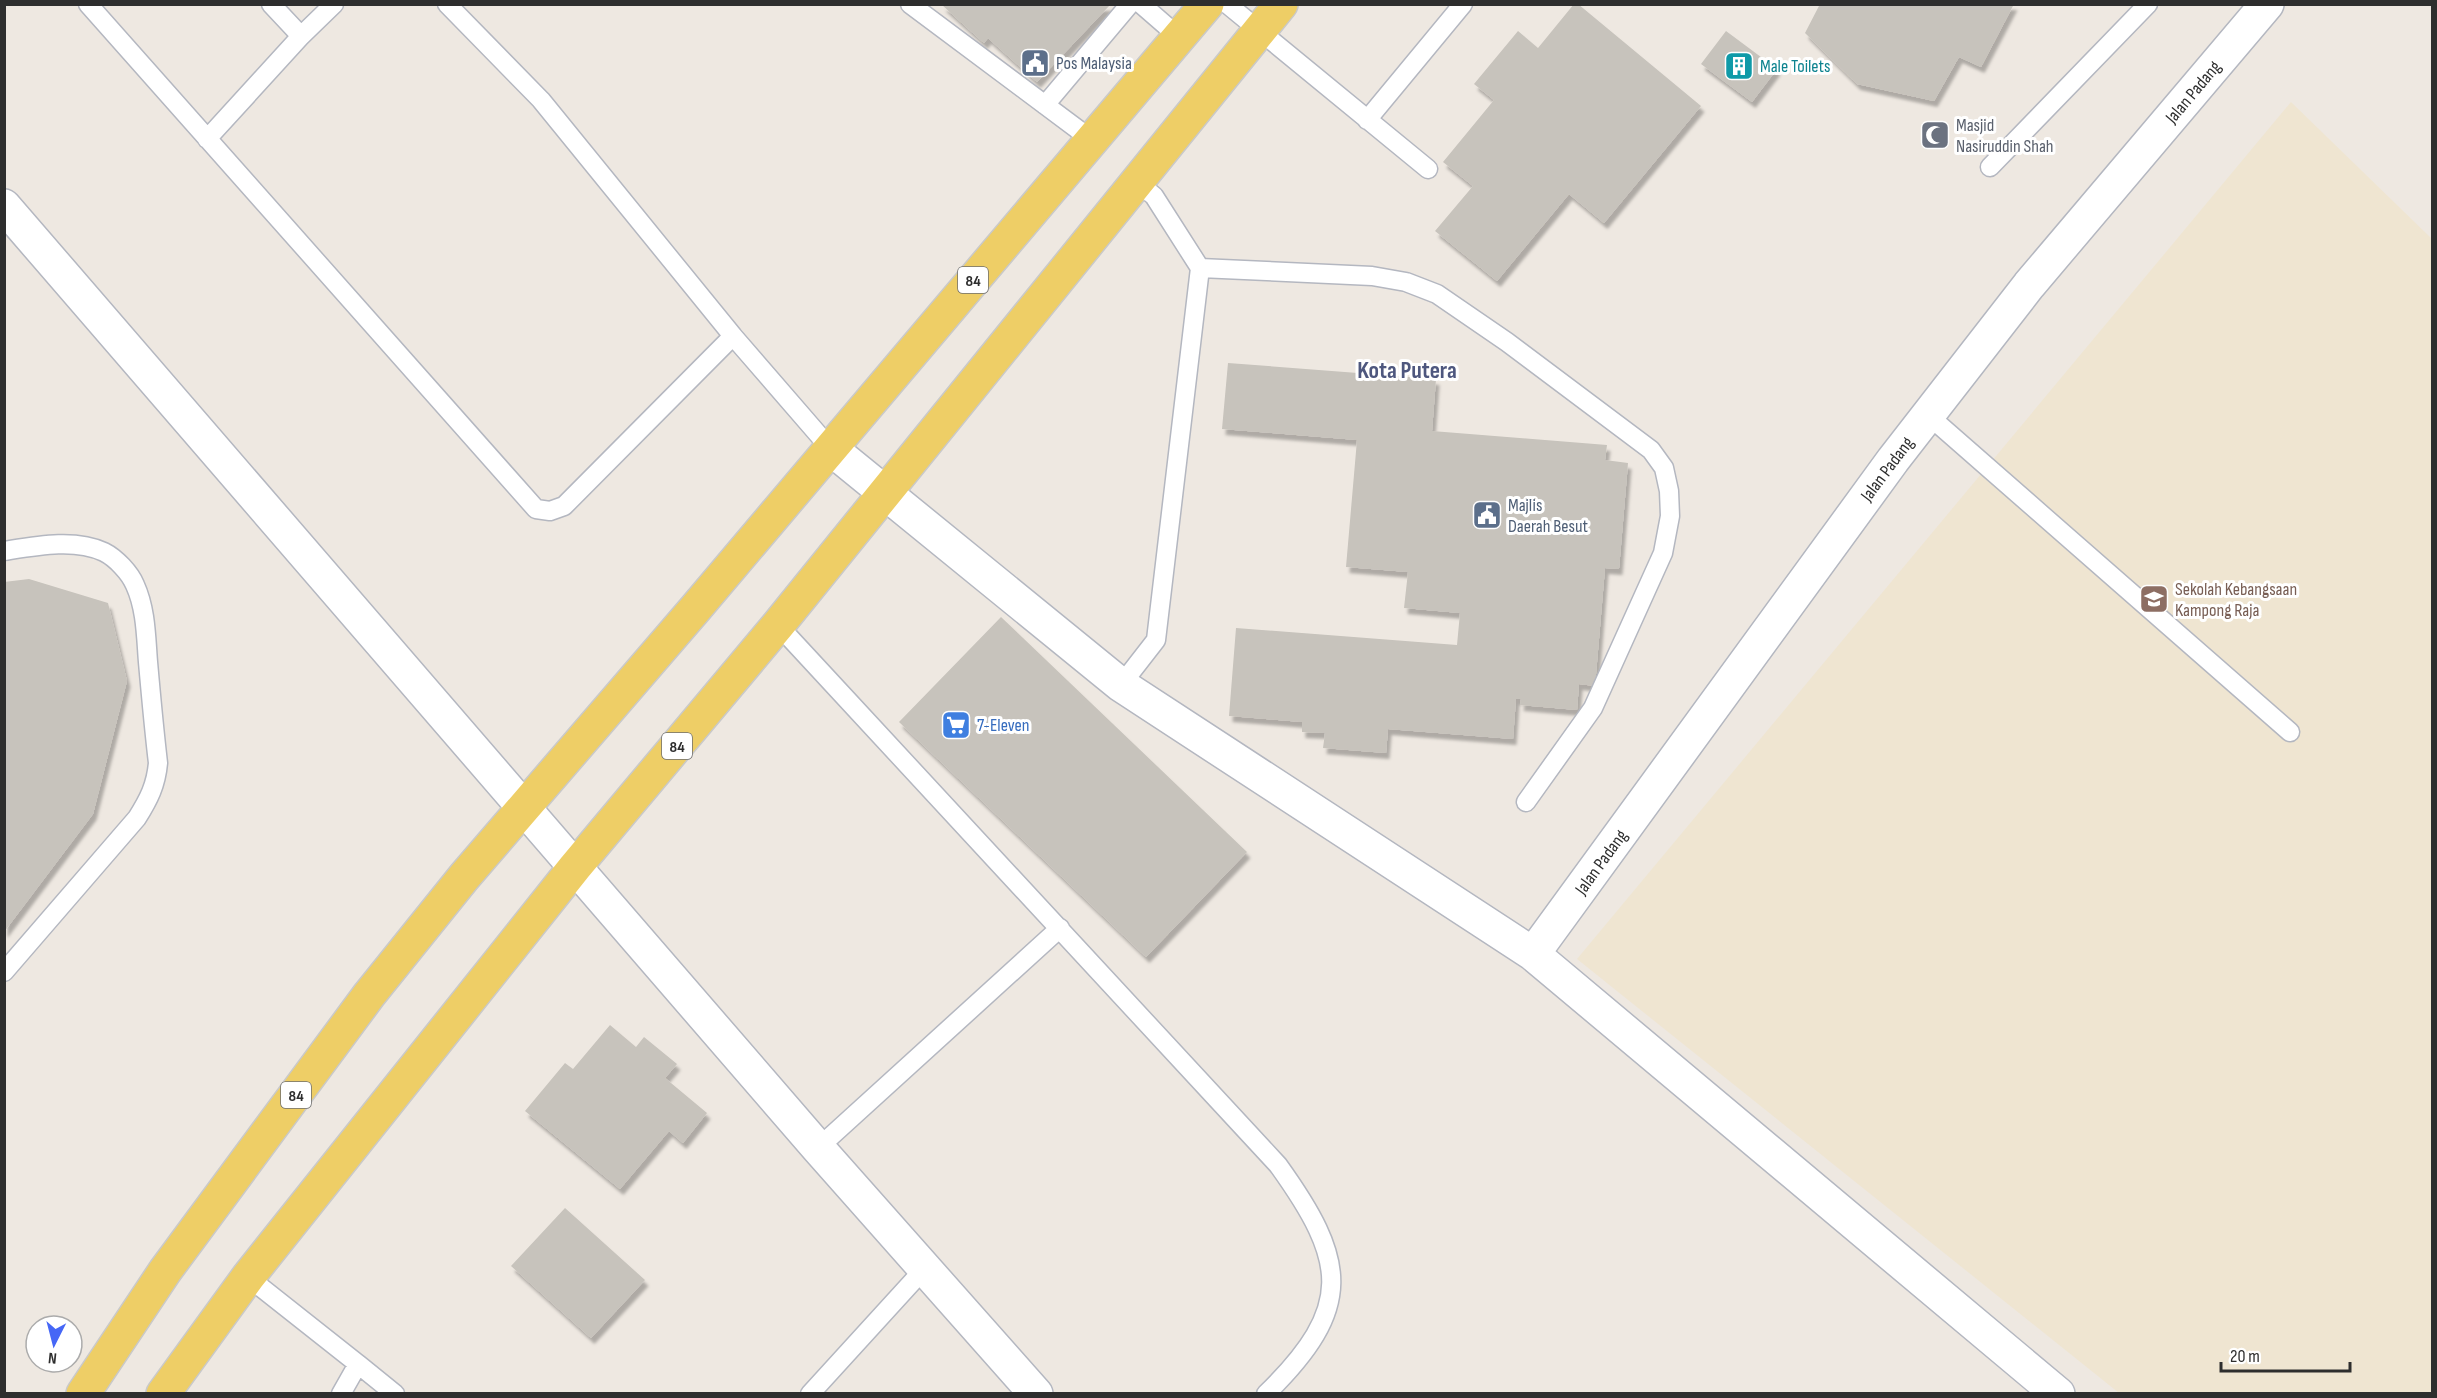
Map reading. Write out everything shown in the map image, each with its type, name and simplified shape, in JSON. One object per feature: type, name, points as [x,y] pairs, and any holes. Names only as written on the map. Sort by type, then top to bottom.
[{"type":"main road","name":"84","points":[[83,1394],[165,1271],[369,995],[523,807],[1207,4]]},
{"type":"main road","name":"84","points":[[163,1394],[249,1277],[575,867],[778,625],[1281,4]]},
{"type":"street","name":"Jalan Padang","points":[[1533,954],[1928,415],[2029,285],[2267,4]]},
{"type":"street","points":[[6,212],[818,1148],[1036,1394]]},
{"type":"street","points":[[830,448],[1121,685],[1533,954],[2058,1394]]},
{"type":"lane","points":[[88,4],[536,509],[550,511],[564,506],[733,336]]},
{"type":"lane","points":[[271,4],[301,36]]},
{"type":"lane","points":[[207,139],[301,36],[334,4]]},
{"type":"lane","points":[[447,4],[541,100],[733,336],[830,448]]},
{"type":"lane","points":[[910,4],[1092,140]]},
{"type":"lane","points":[[1045,105],[1130,4]]},
{"type":"lane","points":[[1141,4],[1179,37]]},
{"type":"lane","points":[[1227,4],[1428,169]]},
{"type":"lane","points":[[1367,120],[1463,4]]},
{"type":"lane","points":[[1990,167],[2148,4]]},
{"type":"lane","points":[[1121,685],[1156,640],[1200,268],[1154,196],[1137,182]]},
{"type":"lane","points":[[1200,268],[1372,276],[1406,282],[1437,294],[1507,342],[1651,450],[1664,468],[1670,491],[1670,516],[1663,553],[1653,579],[1593,708],[1526,802]]},
{"type":"lane","points":[[1928,415],[2290,732]]},
{"type":"lane","points":[[4,551],[36,546],[90,548],[106,553],[122,566],[135,584],[141,603],[146,632],[158,763],[156,781],[149,799],[137,818],[4,972]]},
{"type":"lane","points":[[778,625],[1278,1165],[1308,1206],[1327,1246],[1333,1280],[1326,1312],[1311,1345],[1266,1394]]},
{"type":"lane","points":[[818,1148],[1060,928]]},
{"type":"lane","points":[[810,1394],[925,1268]]},
{"type":"lane","points":[[249,1277],[395,1394]]},
{"type":"lane","points":[[341,1394],[358,1365]]},
{"type":"shaded area","name":"Sekolah Kebangsaan Kampong Raja","points":[[2291,102],[2432,239],[2432,1393],[2119,1393],[1577,959]]},
{"type":"building","points":[[1574,4],[1578,4],[1701,106],[1604,223],[1569,194],[1497,281],[1435,231],[1473,186],[1443,162],[1494,100],[1474,84],[1518,31],[1538,48]]},
{"type":"building","points":[[1820,4],[2014,4],[1981,67],[1959,57],[1934,101],[1857,84],[1805,33]]},
{"type":"building","name":"Pos Malaysia","points":[[942,5],[1110,5],[1037,82],[988,38],[984,43]]},
{"type":"building","name":"Male Toilets","points":[[1726,31],[1777,69],[1752,102],[1701,64]]},
{"type":"building","name":"Majlis Daerah Besut","points":[[1228,363],[1436,379],[1432,431],[1607,445],[1605,460],[1628,463],[1619,569],[1605,568],[1595,686],[1579,684],[1577,710],[1520,705],[1521,699],[1516,699],[1513,739],[1388,729],[1386,753],[1323,748],[1325,733],[1302,732],[1302,722],[1229,716],[1236,628],[1457,645],[1460,613],[1404,608],[1408,572],[1346,567],[1357,440],[1222,429]]},
{"type":"building","points":[[29,579],[108,603],[127,681],[93,814],[4,932],[4,582]]},
{"type":"building","points":[[1001,617],[1247,852],[1146,957],[899,722]]},
{"type":"building","points":[[610,1025],[636,1047],[644,1037],[677,1064],[665,1078],[707,1113],[683,1143],[669,1131],[620,1189],[525,1111],[565,1063],[573,1069]]},
{"type":"building","points":[[565,1208],[645,1280],[591,1338],[511,1266]]},
{"type":"place","name":"Pos Malaysia","points":[[1035,63]]},
{"type":"place","name":"Male Toilets","points":[[1739,66]]},
{"type":"place","name":"Masjid Nasiruddin Shah","points":[[1935,135]]},
{"type":"place","name":"Majlis Daerah Besut","points":[[1487,515]]},
{"type":"place","name":"Sekolah Kebangsaan Kampong Raja","points":[[2154,599]]},
{"type":"place","name":"7-Eleven","points":[[956,725]]},
{"type":"district","name":"Kota Putera","points":[[1407,370]]}]
